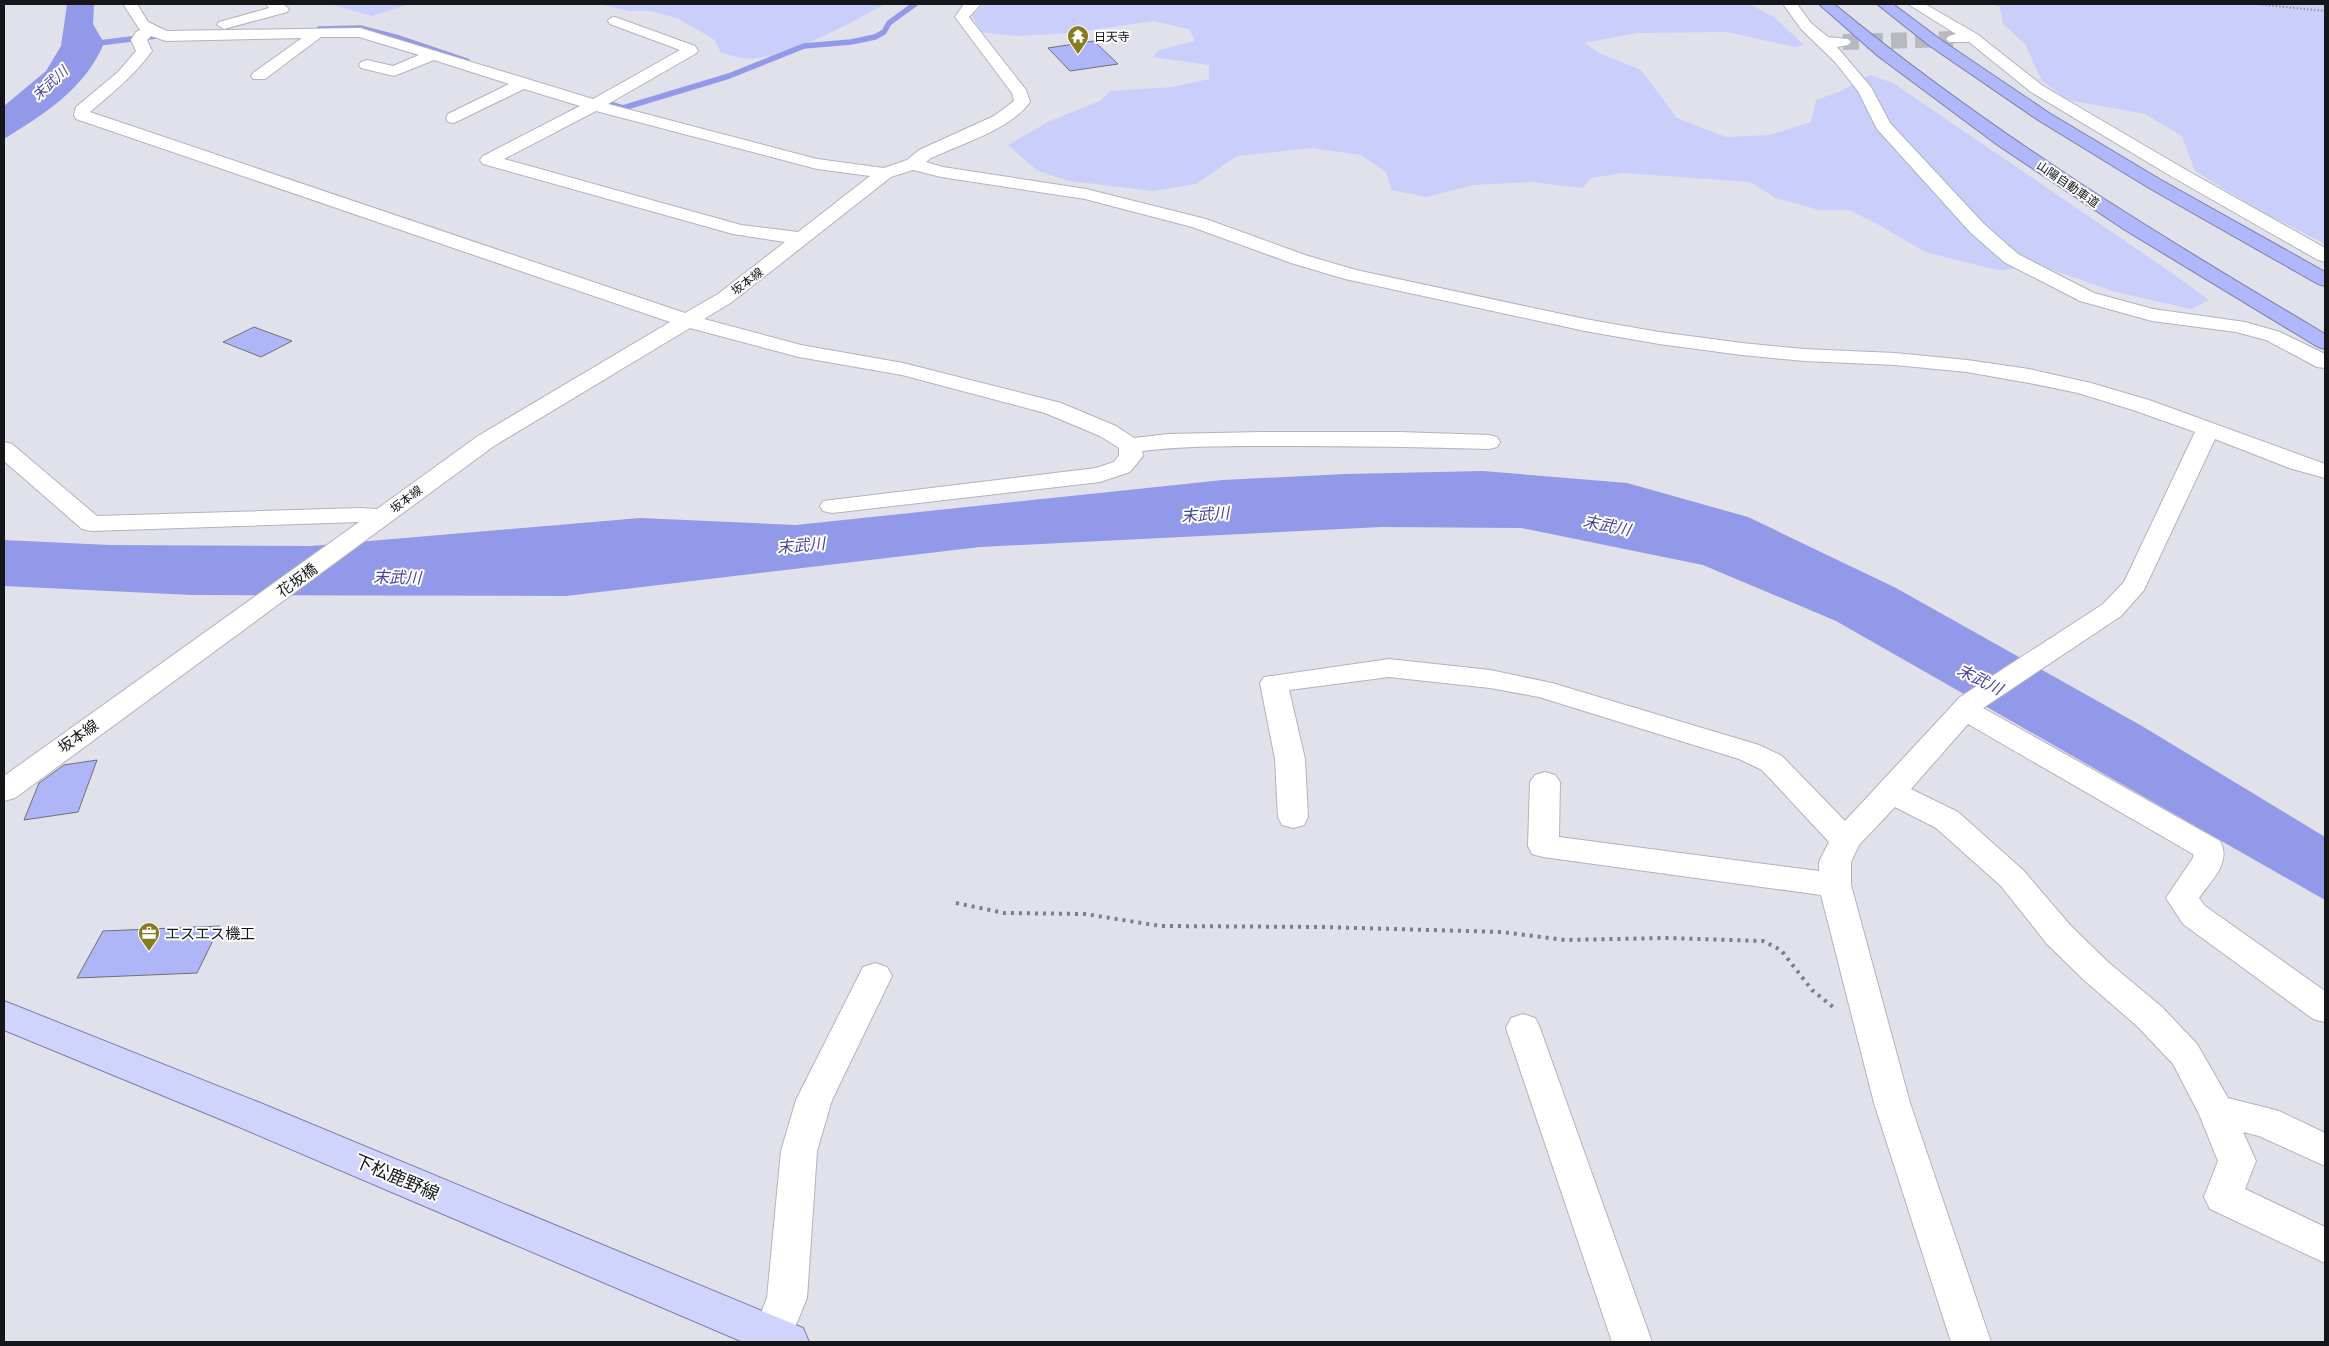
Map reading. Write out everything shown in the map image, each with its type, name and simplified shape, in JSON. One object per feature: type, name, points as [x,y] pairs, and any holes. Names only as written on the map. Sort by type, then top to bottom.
[{"type":"highway","name":"山陽自動車道","points":[[1826,4],[1865,38],[1938,94],[2041,166],[2160,244],[2325,343]]},
{"type":"highway","points":[[1884,4],[1984,76],[2110,157],[2325,280]]},
{"type":"main road","name":"下松鹿野線","points":[[4,1015],[245,1113],[781,1339]]},
{"type":"street","points":[[130,4],[147,35],[144,51],[140,58],[119,79],[82,111],[82,115],[688,321],[799,351],[902,369],[1053,408],[1108,431],[1130,445],[1261,439],[1399,439],[1490,442]]},
{"type":"street","points":[[147,35],[179,29],[210,29],[282,9],[273,4]]},
{"type":"street","name":"坂本線","points":[[374,523],[486,441],[725,298],[885,173],[913,164],[925,154],[1000,120],[1014,111],[1022,102],[1020,93],[962,17],[966,9],[974,4]]},
{"type":"street","points":[[1790,4],[1806,26],[1840,59],[1865,90],[1883,125],[1889,132],[1977,228],[2011,258],[2087,297],[2152,314],[2238,326],[2273,336],[2325,362]]},
{"type":"street","points":[[1915,4],[1972,38],[2036,89],[2325,256]]},
{"type":"street","points":[[615,21],[690,49],[690,51],[598,103],[489,160],[740,230],[800,238]]},
{"type":"street","points":[[259,76],[319,32]]},
{"type":"street","points":[[147,35],[202,37],[360,32],[523,83],[817,164],[885,173]]},
{"type":"street","points":[[1953,39],[1972,38]]},
{"type":"street","points":[[1824,42],[1843,42]]},
{"type":"street","points":[[367,65],[394,71],[433,54]]},
{"type":"street","points":[[454,118],[523,83]]},
{"type":"street","points":[[913,164],[941,172],[1086,194],[1199,223],[1352,275],[1584,325],[1659,338],[1742,348],[1804,355],[1913,361],[2029,376],[2083,388],[2141,405],[2298,463],[2325,471]]},
{"type":"street","points":[[1971,1342],[1892,1103],[1871,1030],[1835,885],[1835,862],[1846,839],[1967,707],[2112,610],[2135,584],[2208,429]]},
{"type":"street","points":[[832,506],[1100,475],[1122,467],[1131,456],[1130,445]]},
{"type":"street","points":[[4,449],[91,524],[135,521],[360,515],[374,523]]},
{"type":"street","name":"花坂橋","points":[[228,631],[374,523]]},
{"type":"street","name":"坂本線","points":[[4,791],[228,631]]},
{"type":"street","points":[[1293,817],[1290,759],[1274,683],[1389,668],[1490,679],[1542,689],[1749,752],[1772,763],[1828,823],[1846,839]]},
{"type":"street","points":[[1967,707],[2209,849],[2209,860],[2182,898],[2194,914],[2325,1009]]},
{"type":"street","points":[[1545,782],[1543,846],[1835,885]]},
{"type":"street","points":[[1891,792],[1947,820],[2012,878],[2059,935],[2096,971],[2150,1016],[2186,1054],[2216,1110],[2237,1162],[2224,1197],[2325,1246]]},
{"type":"street","points":[[781,1339],[787,1298],[799,1151],[814,1100],[875,976]]},
{"type":"street","points":[[1523,1028],[1632,1342]]},
{"type":"street","points":[[2216,1110],[2266,1122],[2325,1150]]},
{"type":"path","points":[[2255,4],[2325,11]]},
{"type":"path","points":[[956,903],[1004,913],[1085,914],[1161,926],[1322,927],[1502,932],[1565,940],[1666,938],[1763,941],[1781,950],[1812,990],[1857,1026],[1871,1030]]},
{"type":"shaded area","points":[[330,4],[410,4],[372,16]]},
{"type":"shaded area","points":[[604,4],[885,4],[854,21],[795,48],[757,58],[742,58],[720,52],[715,40],[677,18],[650,11],[629,11]]},
{"type":"shaded area","points":[[985,4],[1749,4],[1774,17],[1804,45],[1795,47],[1727,32],[1637,33],[1584,43],[1601,54],[1641,70],[1677,118],[1726,137],[1770,135],[1811,122],[1816,100],[1841,91],[1870,75],[1893,83],[2209,300],[2191,309],[2116,292],[2044,267],[1997,270],[1925,252],[1849,210],[1819,210],[1776,198],[1750,182],[1623,173],[1590,178],[1583,188],[1531,182],[1473,185],[1426,197],[1392,190],[1386,172],[1361,155],[1311,148],[1237,156],[1196,184],[1152,191],[1070,181],[1038,171],[1008,145],[1050,121],[1100,101],[1111,91],[1173,87],[1209,79],[1209,65],[1153,57],[1159,50],[1195,41],[1189,29],[1153,21],[1072,33],[1016,36],[981,32],[972,15]]},
{"type":"shaded area","points":[[1993,4],[2325,4],[2325,244],[2257,209],[2195,171],[2182,136],[2145,114],[2068,100],[2042,81],[2025,44],[2003,24],[2000,7]]},
{"type":"water","name":"末武川","points":[[67,4],[94,4],[93,24],[104,43],[96,59],[75,87],[48,110],[4,139],[4,106],[46,71],[61,46]]},
{"type":"water","name":"末武川","points":[[1483,471],[1627,483],[1748,517],[1896,588],[2142,726],[2325,837],[2325,900],[1836,621],[1703,565],[1521,528],[1381,527],[980,547],[566,596],[192,595],[4,586],[4,540],[109,545],[311,546],[640,518],[796,525],[1223,480],[1345,474]]},
{"type":"building","points":[[1094,41],[1118,64],[1070,71],[1048,48]]},
{"type":"building","points":[[254,327],[292,341],[261,357],[223,342]]},
{"type":"building","points":[[97,760],[78,812],[24,820],[39,783],[64,765]]},
{"type":"building","name":"エスエス機工","points":[[220,926],[197,973],[77,978],[103,931]]},
{"type":"waterway","points":[[596,100],[623,108],[729,76],[804,46],[851,42],[875,37],[884,32],[889,23],[915,4]]},
{"type":"waterway","points":[[319,29],[360,28],[399,38],[467,61]]},
{"type":"waterway","points":[[90,44],[165,35]]},
{"type":"tunnel","points":[[1843,42],[1953,39]]},
{"type":"place","name":"日天寺","points":[[1078,55]]},
{"type":"place","name":"エスエス機工","points":[[149,952]]}]
